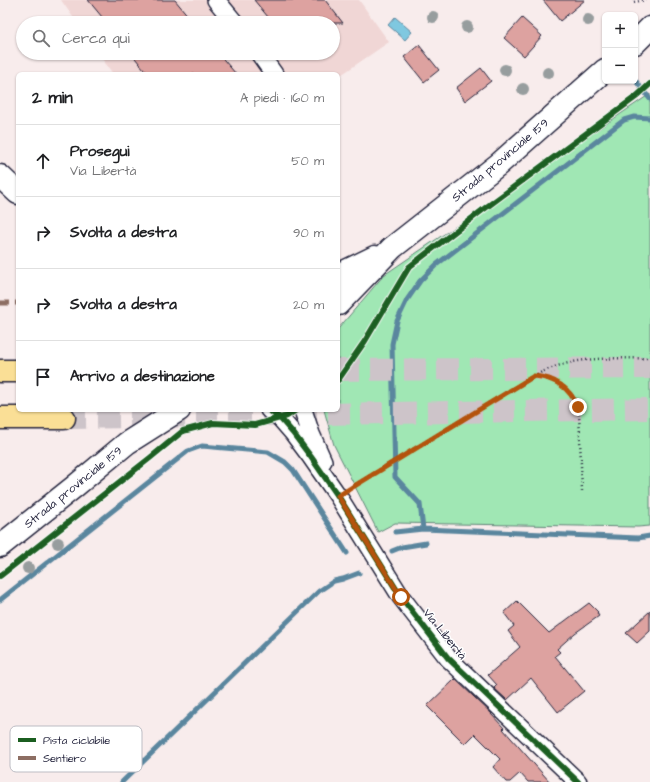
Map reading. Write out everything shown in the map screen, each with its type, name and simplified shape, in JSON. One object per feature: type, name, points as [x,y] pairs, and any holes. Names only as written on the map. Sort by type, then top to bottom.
[{"type":"highway","points":[[0,371],[16,371]]},
{"type":"highway","points":[[0,418],[64,418]]},
{"type":"street","points":[[216,0],[229,16]]},
{"type":"street","points":[[638,40],[650,28]]},
{"type":"street","points":[[264,60],[273,72]]},
{"type":"street","name":"Strada provinciale 159","points":[[340,302],[392,248],[499,164],[602,73]]},
{"type":"street","points":[[0,176],[16,191]]},
{"type":"street","name":"Strada provinciale 159","points":[[340,275],[392,248]]},
{"type":"street","name":"Strada provinciale 159","points":[[127,443],[151,412]]},
{"type":"street","name":"Strada provinciale 159","points":[[0,546],[127,443],[176,412]]},
{"type":"street","points":[[272,412],[280,418],[293,433],[338,496]]},
{"type":"street","points":[[304,412],[311,434],[338,496]]},
{"type":"street","name":"Via Libertà","points":[[338,496],[397,591],[448,658],[578,782]]},
{"type":"path","points":[[633,1],[646,0]]},
{"type":"path","points":[[633,1],[639,7]]},
{"type":"path","points":[[338,496],[534,376],[555,366],[578,360],[650,358]]},
{"type":"path","points":[[534,376],[547,378],[558,383],[572,396],[578,407],[580,420],[582,491]]},
{"type":"shaded area","points":[[61,0],[359,0],[389,42],[340,76],[340,72],[112,72],[103,60],[340,60],[340,16],[72,16]]},
{"type":"green space","points":[[650,94],[650,526],[395,523],[378,532],[334,445],[325,412],[340,412],[340,327],[384,275]]},
{"type":"water","points":[[395,17],[412,32],[405,40],[388,25]]},
{"type":"building","points":[[88,0],[175,0],[188,16],[101,16]]},
{"type":"building","points":[[254,0],[325,0],[338,16],[267,16]]},
{"type":"building","points":[[543,0],[585,0],[560,21]]},
{"type":"building","points":[[522,18],[542,36],[524,56],[504,38]]},
{"type":"building","points":[[419,45],[439,70],[424,82],[404,57]]},
{"type":"building","points":[[137,60],[224,60],[234,72],[146,72]]},
{"type":"building","points":[[481,68],[491,81],[465,101],[456,88]]},
{"type":"building","points":[[517,601],[549,633],[589,603],[598,612],[597,613],[599,616],[575,633],[557,649],[560,652],[555,656],[584,691],[558,712],[531,678],[507,700],[494,688],[497,685],[488,675],[520,647],[508,631],[514,626],[504,613]]},
{"type":"building","points":[[650,611],[650,631],[637,643],[626,633]]},
{"type":"building","points":[[455,679],[492,714],[504,728],[503,729],[550,782],[528,782],[520,773],[510,782],[506,782],[493,767],[500,759],[475,734],[465,744],[427,706]]},
{"type":"waterway","points":[[638,84],[650,99]]},
{"type":"waterway","points":[[423,529],[420,504],[395,477],[392,344],[397,321],[407,300],[420,281],[436,265],[624,120],[634,117],[650,118]]},
{"type":"waterway","points":[[0,600],[188,451],[202,446],[268,452],[285,462],[293,470],[347,553]]},
{"type":"waterway","points":[[395,532],[423,529],[638,538],[650,536]]},
{"type":"waterway","points":[[392,551],[402,547],[426,543]]},
{"type":"waterway","points":[[142,763],[319,591],[334,581],[359,573]]},
{"type":"waterway","points":[[122,782],[132,772]]},
{"type":"tunnel","points":[[340,370],[650,368]]},
{"type":"tunnel","points":[[64,418],[650,409]]},
{"type":"marked path","points":[[0,303],[16,303]]},
{"type":"cycle path","points":[[340,377],[365,341],[409,267],[484,209],[637,96],[650,84]]},
{"type":"cycle path","points":[[272,412],[280,418],[311,457],[338,496],[401,597],[448,658],[578,782]]},
{"type":"cycle path","points":[[0,576],[183,431],[213,423],[255,425],[287,416],[293,412]]},
{"type":"route","points":[[401,597],[338,496],[534,376],[547,378],[564,386],[578,407]]}]
